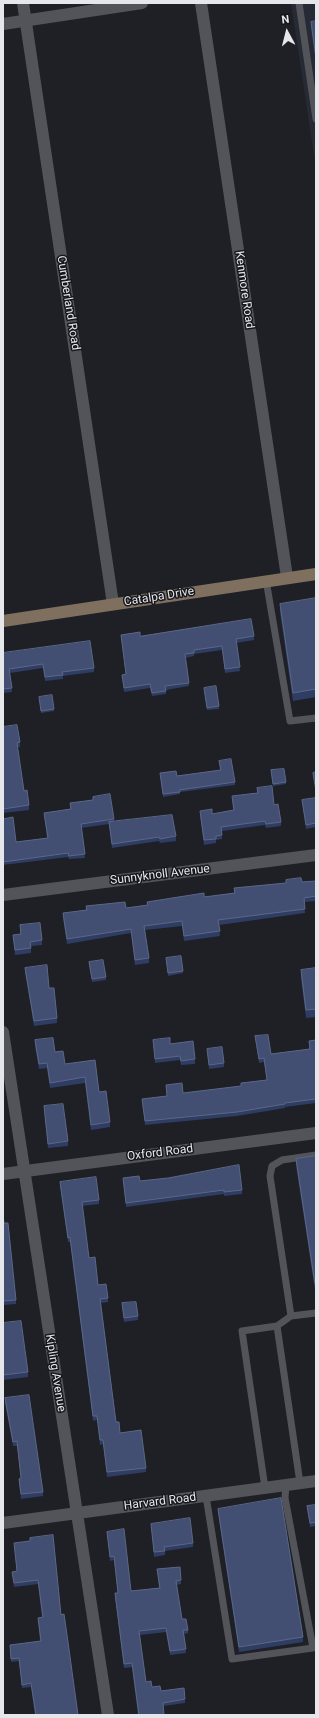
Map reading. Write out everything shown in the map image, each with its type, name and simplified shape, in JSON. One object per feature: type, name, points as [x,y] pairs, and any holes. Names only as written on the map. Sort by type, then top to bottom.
[{"type":"street","name":"Cumberland Road","points":[[23,3],[113,604]]},
{"type":"street","points":[[3,24],[142,3]]},
{"type":"street","name":"Kenmore Road","points":[[201,3],[287,577]]},
{"type":"street","name":"Catalpa Drive","points":[[3,621],[266,580],[316,574]]},
{"type":"street","name":"Sunnyknoll Avenue","points":[[3,895],[316,855]]},
{"type":"street","name":"Kipling Avenue","points":[[3,1032],[108,1715]]},
{"type":"street","name":"Oxford Road","points":[[3,1174],[24,1170],[316,1133]]},
{"type":"street","name":"Harvard Road","points":[[3,1522],[316,1481]]},
{"type":"lane","points":[[299,3],[316,119]]},
{"type":"lane","points":[[266,580],[290,721],[316,718]]},
{"type":"lane","points":[[291,1316],[270,1176],[272,1166],[282,1160],[316,1155]]},
{"type":"lane","points":[[265,1488],[242,1330],[277,1326],[291,1316],[316,1313]]},
{"type":"lane","points":[[277,1326],[300,1483]]},
{"type":"lane","points":[[206,1496],[232,1659],[312,1648],[285,1498],[286,1485]]},
{"type":"shaded area","points":[[291,3],[316,3],[316,168]]},
{"type":"building","points":[[316,21],[316,58],[311,22]]},
{"type":"building","points":[[316,598],[316,689],[293,693],[280,604]]},
{"type":"building","points":[[251,619],[254,636],[236,639],[240,667],[225,669],[222,646],[194,650],[194,653],[185,654],[189,683],[165,686],[166,691],[152,693],[150,684],[124,688],[122,675],[126,674],[121,635],[140,632],[140,636]]},
{"type":"building","points":[[90,641],[94,668],[62,672],[63,675],[45,677],[43,664],[9,669],[12,688],[3,689],[3,653]]},
{"type":"building","points":[[216,686],[219,706],[207,708],[204,688]]},
{"type":"building","points":[[52,695],[54,709],[41,711],[39,697]]},
{"type":"building","points":[[17,725],[20,742],[17,743],[24,791],[27,790],[29,805],[3,809],[3,727]]},
{"type":"building","points":[[231,759],[235,782],[179,790],[180,792],[163,794],[160,773],[176,771],[177,776],[221,770],[219,761]]},
{"type":"building","points":[[284,769],[286,782],[273,784],[271,770]]},
{"type":"building","points":[[316,772],[316,791],[313,773]]},
{"type":"building","points":[[272,786],[274,805],[278,804],[281,822],[266,824],[265,821],[221,827],[222,835],[216,836],[216,839],[204,840],[200,811],[212,809],[212,814],[234,810],[232,796],[258,793],[257,788]]},
{"type":"building","points":[[110,794],[114,819],[81,824],[85,854],[69,856],[68,853],[3,862],[3,819],[13,817],[16,842],[48,838],[44,813],[71,809],[70,803],[93,800],[93,797]]},
{"type":"building","points":[[316,798],[316,823],[306,825],[302,800]]},
{"type":"building","points":[[172,815],[176,836],[112,844],[109,822]]},
{"type":"building","points":[[301,878],[302,882],[316,881],[316,896],[304,898],[305,909],[218,920],[220,931],[184,936],[182,921],[144,926],[149,958],[135,960],[131,929],[67,939],[63,913],[87,910],[86,906],[125,902],[126,908],[148,905],[147,902],[204,893],[204,897],[235,893],[234,888],[286,883],[286,880]]},
{"type":"building","points":[[40,923],[42,940],[30,942],[31,948],[15,950],[13,935],[21,934],[20,925]]},
{"type":"building","points":[[181,956],[183,971],[168,973],[166,958]]},
{"type":"building","points":[[103,960],[106,977],[92,979],[89,962]]},
{"type":"building","points":[[47,965],[49,988],[54,988],[57,1018],[34,1021],[25,968]]},
{"type":"building","points":[[316,968],[316,1009],[306,1010],[301,970]]},
{"type":"building","points":[[268,1035],[271,1054],[310,1049],[309,1041],[316,1040],[316,1099],[237,1112],[145,1121],[142,1099],[167,1096],[166,1085],[182,1083],[183,1093],[241,1086],[241,1083],[267,1080],[264,1058],[259,1059],[255,1036]]},
{"type":"building","points":[[53,1038],[55,1052],[63,1051],[65,1064],[95,1060],[99,1092],[106,1091],[110,1122],[91,1125],[85,1077],[50,1083],[47,1063],[39,1064],[35,1040]]},
{"type":"building","points":[[170,1038],[170,1044],[193,1041],[195,1059],[181,1061],[180,1056],[155,1059],[153,1040]]},
{"type":"building","points":[[222,1047],[224,1063],[209,1065],[207,1049]]},
{"type":"building","points":[[63,1104],[68,1141],[48,1144],[44,1106]]},
{"type":"building","points":[[316,1156],[316,1284],[315,1284],[296,1159]]},
{"type":"building","points":[[239,1165],[242,1190],[224,1192],[224,1190],[126,1203],[123,1178],[139,1176],[140,1181],[168,1178]]},
{"type":"building","points":[[96,1177],[99,1200],[82,1202],[89,1258],[95,1257],[98,1285],[106,1284],[108,1298],[100,1299],[116,1422],[119,1422],[120,1433],[141,1430],[146,1468],[107,1472],[103,1440],[100,1440],[97,1416],[93,1416],[70,1237],[68,1238],[60,1182]]},
{"type":"building","points":[[3,1216],[4,1223],[8,1223],[16,1300],[3,1301]]},
{"type":"building","points":[[136,1302],[138,1316],[124,1318],[122,1303]]},
{"type":"building","points":[[21,1321],[28,1372],[3,1375],[3,1323]]},
{"type":"building","points":[[29,1395],[43,1492],[21,1494],[19,1479],[21,1478],[17,1441],[13,1442],[5,1398]]},
{"type":"building","points":[[281,1498],[303,1637],[239,1647],[218,1509]]},
{"type":"building","points":[[316,1505],[316,1522],[310,1523],[307,1506]]},
{"type":"building","points":[[190,1518],[193,1543],[164,1547],[165,1551],[154,1552],[151,1524]]},
{"type":"building","points":[[124,1529],[131,1591],[160,1588],[157,1569],[180,1567],[181,1580],[176,1581],[182,1619],[186,1619],[188,1630],[183,1630],[186,1649],[170,1651],[166,1628],[139,1631],[146,1682],[151,1681],[152,1687],[160,1686],[161,1691],[184,1688],[185,1699],[163,1703],[164,1715],[139,1715],[132,1663],[124,1664],[115,1593],[118,1593],[114,1556],[110,1557],[107,1532]]},
{"type":"building","points":[[53,1535],[61,1615],[64,1614],[78,1715],[36,1715],[31,1683],[22,1685],[19,1658],[11,1659],[10,1645],[41,1641],[38,1618],[43,1617],[38,1580],[14,1583],[12,1572],[17,1571],[14,1543],[30,1541],[30,1538]]}]
